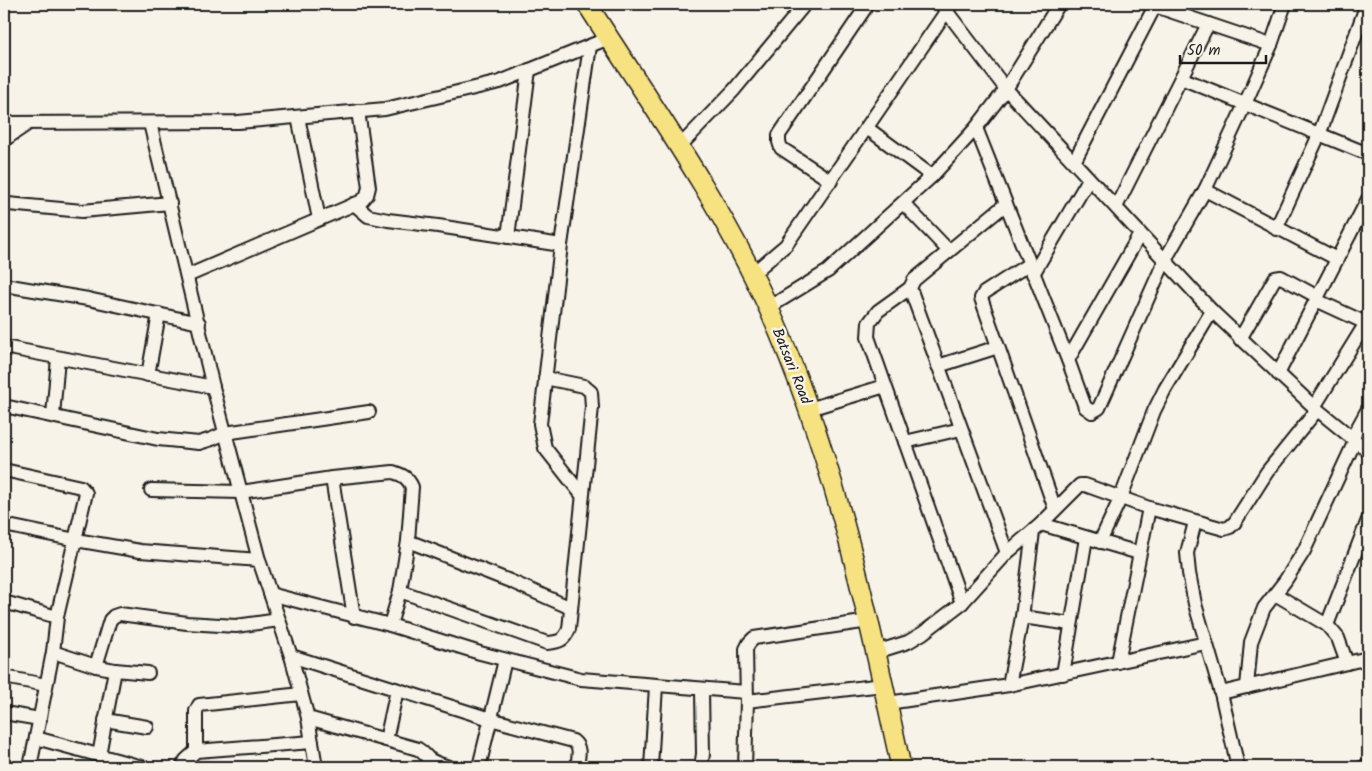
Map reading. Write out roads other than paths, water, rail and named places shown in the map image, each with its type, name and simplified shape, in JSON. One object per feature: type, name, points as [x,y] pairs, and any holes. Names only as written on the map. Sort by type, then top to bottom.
[{"type":"main road","name":"Batsari Road","points":[[587,4],[680,146],[718,208],[768,308],[809,409],[841,510],[869,621],[901,767]]},
{"type":"street","points":[[680,146],[734,90],[805,4]]},
{"type":"street","points":[[831,180],[781,148],[778,142],[779,135],[868,4]]},
{"type":"street","points":[[768,308],[828,271],[932,176],[976,128],[1006,89],[1059,4]]},
{"type":"street","points":[[976,128],[1085,407],[1092,412],[1100,408],[1165,260],[1205,190],[1271,45],[1285,4]]},
{"type":"street","points":[[1276,229],[1319,135],[1367,4]]},
{"type":"street","points":[[1074,162],[1156,5],[1271,45]]},
{"type":"street","points":[[752,274],[786,245],[867,128],[946,6],[1006,89],[1212,311],[1278,374],[1368,451]]},
{"type":"street","points":[[1116,207],[1208,24]]},
{"type":"street","points":[[4,123],[238,122],[385,109],[500,82],[609,38]]},
{"type":"street","points":[[582,495],[545,448],[540,424],[561,245],[590,46]]},
{"type":"street","points":[[508,237],[529,70]]},
{"type":"street","points":[[1181,78],[1368,154]]},
{"type":"street","points":[[187,276],[362,201],[367,195],[369,187],[358,111]]},
{"type":"street","points":[[298,117],[319,220]]},
{"type":"street","points":[[150,123],[212,386],[259,560],[291,656],[308,718],[316,767]]},
{"type":"street","points":[[4,140],[29,124]]},
{"type":"street","points":[[867,128],[932,176]]},
{"type":"street","points":[[1055,508],[981,298],[982,295],[1031,269],[1089,179]]},
{"type":"street","points":[[1205,190],[1336,259]]},
{"type":"street","points":[[1278,374],[1368,199]]},
{"type":"street","points":[[8,204],[82,211],[170,203]]},
{"type":"street","points":[[904,203],[949,251]]},
{"type":"street","points":[[354,204],[368,216],[388,220],[561,245]]},
{"type":"street","points":[[962,603],[868,337],[869,323],[878,311],[910,288],[914,280],[1006,204]]},
{"type":"street","points":[[1068,360],[1140,234]]},
{"type":"street","points":[[876,652],[908,642],[962,603],[1007,554],[1037,528],[1080,485],[1085,485],[1195,522],[1224,529],[1230,527],[1267,472],[1316,408],[1367,323],[1280,277],[1275,278],[1240,339]]},
{"type":"street","points":[[4,285],[88,299],[198,323]]},
{"type":"street","points":[[910,288],[1007,554]]},
{"type":"street","points":[[1100,542],[1154,411],[1165,389],[1212,311]]},
{"type":"street","points":[[148,375],[159,314]]},
{"type":"street","points":[[4,347],[212,386]]},
{"type":"street","points":[[938,366],[998,347]]},
{"type":"street","points":[[53,416],[58,358]]},
{"type":"street","points":[[400,591],[547,643],[559,642],[566,637],[569,629],[592,407],[591,392],[584,386],[544,378]]},
{"type":"street","points":[[809,409],[885,386]]},
{"type":"street","points":[[4,406],[158,439],[200,443],[225,433],[369,412]]},
{"type":"street","points":[[1247,686],[1251,642],[1264,608],[1304,551],[1368,409]]},
{"type":"street","points":[[905,442],[961,429]]},
{"type":"street","points":[[4,470],[81,486],[86,492],[57,617],[53,652],[30,767]]},
{"type":"street","points":[[151,490],[241,492],[332,478],[393,472],[402,474],[409,480],[412,487],[408,541],[400,591],[390,625]]},
{"type":"street","points":[[332,478],[354,616]]},
{"type":"street","points":[[1118,662],[1149,508]]},
{"type":"street","points":[[1326,625],[1368,520]]},
{"type":"street","points":[[1195,522],[1187,553],[1188,573],[1195,604],[1221,692],[1238,767]]},
{"type":"street","points":[[1037,528],[1086,538],[1140,554]]},
{"type":"street","points":[[1009,686],[1037,528]]},
{"type":"street","points":[[5,529],[140,551],[259,560]]},
{"type":"street","points":[[1063,674],[1086,538]]},
{"type":"street","points":[[408,541],[510,581],[571,608]]},
{"type":"street","points":[[270,594],[390,625],[505,660],[595,682],[702,690],[746,696],[883,685]]},
{"type":"street","points":[[1275,594],[1326,625],[1338,638],[1347,664]]},
{"type":"street","points":[[4,602],[57,617]]},
{"type":"street","points":[[96,666],[110,620],[120,614],[188,623],[236,626],[279,620]]},
{"type":"street","points":[[1022,617],[1071,624]]},
{"type":"street","points":[[745,767],[746,650],[748,642],[754,638],[869,621]]},
{"type":"street","points":[[888,703],[1009,686],[1206,643]]},
{"type":"street","points":[[53,652],[96,666],[148,673]]},
{"type":"street","points":[[291,656],[490,719],[573,741],[578,745],[580,751],[577,767]]},
{"type":"street","points":[[1221,692],[1368,658]]},
{"type":"street","points":[[479,767],[505,660]]},
{"type":"street","points":[[99,755],[115,670]]},
{"type":"street","points":[[4,677],[46,685]]},
{"type":"street","points":[[651,767],[656,686]]},
{"type":"street","points":[[386,740],[397,690]]},
{"type":"street","points":[[701,767],[703,754],[702,690]]},
{"type":"street","points":[[196,751],[196,711],[199,705],[301,694]]},
{"type":"street","points":[[4,713],[40,719]]},
{"type":"street","points":[[308,718],[418,749],[436,763],[449,767]]},
{"type":"street","points":[[105,720],[147,727]]},
{"type":"street","points":[[36,738],[142,767]]},
{"type":"street","points":[[182,767],[186,760],[196,751],[312,742]]},
{"type":"street","points":[[1363,767],[1368,766]]}]
